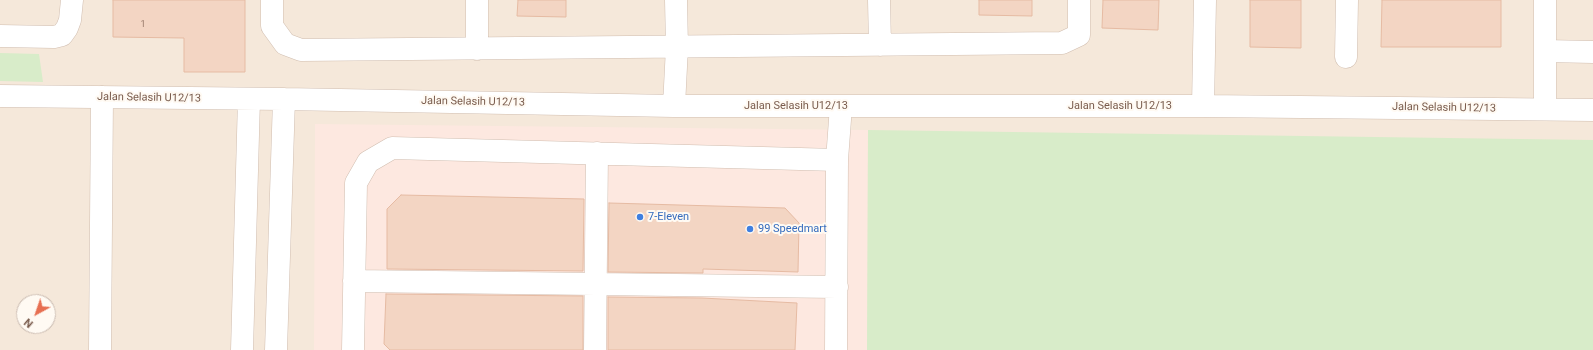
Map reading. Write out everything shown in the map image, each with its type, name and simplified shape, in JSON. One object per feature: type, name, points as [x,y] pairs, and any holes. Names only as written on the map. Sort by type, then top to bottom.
[{"type":"street","points":[[0,36],[54,37],[62,35],[67,28],[72,11],[72,0]]},
{"type":"street","points":[[272,0],[272,26],[285,44],[302,50],[1062,43],[1079,35],[1079,0]]},
{"type":"street","points":[[477,0],[477,49]]},
{"type":"street","points":[[674,106],[677,47],[676,0]]},
{"type":"street","points":[[879,0],[880,45]]},
{"type":"street","points":[[1203,106],[1205,0]]},
{"type":"street","points":[[1346,57],[1347,0]]},
{"type":"street","points":[[1544,109],[1545,0]]},
{"type":"street","points":[[1545,51],[1593,52]]},
{"type":"street","name":"Jalan Selasih U12/13","points":[[0,96],[284,99],[674,106],[1203,106],[1593,110]]},
{"type":"street","points":[[100,350],[102,97]]},
{"type":"street","points":[[242,350],[249,99]]},
{"type":"street","points":[[276,350],[284,99]]},
{"type":"street","points":[[836,350],[837,160],[841,106]]},
{"type":"street","points":[[353,350],[356,183],[368,162],[392,148],[837,160]]},
{"type":"street","points":[[595,350],[597,153]]},
{"type":"street","points":[[354,281],[837,287]]},
{"type":"shaded area","points":[[0,0],[1593,0],[1593,350],[0,350]]},
{"type":"shaded area","points":[[315,124],[868,130],[867,350],[314,350]]},
{"type":"green space","points":[[0,53],[39,54],[43,82],[0,81]]},
{"type":"green space","points":[[868,130],[1593,140],[1593,350],[867,350]]},
{"type":"building","points":[[113,0],[245,0],[245,72],[184,72],[184,38],[113,37]]},
{"type":"building","points":[[518,0],[566,0],[566,17],[517,16]]},
{"type":"building","points":[[979,0],[1032,0],[1032,16],[979,15]]},
{"type":"building","points":[[1103,0],[1159,0],[1158,30],[1102,28]]},
{"type":"building","points":[[1250,0],[1301,0],[1301,48],[1250,47]]},
{"type":"building","points":[[1382,0],[1501,0],[1501,47],[1381,47]]},
{"type":"building","points":[[401,195],[584,199],[583,271],[387,269],[387,209]]},
{"type":"building","points":[[609,203],[785,208],[799,223],[798,272],[703,269],[703,273],[608,272]]},
{"type":"building","points":[[386,294],[583,296],[583,350],[390,350],[384,344]]},
{"type":"building","points":[[608,297],[702,298],[797,303],[795,350],[608,350]]},
{"type":"place","name":"7-Eleven","points":[[640,217]]},
{"type":"place","name":"99 Speedmart","points":[[750,229]]}]
